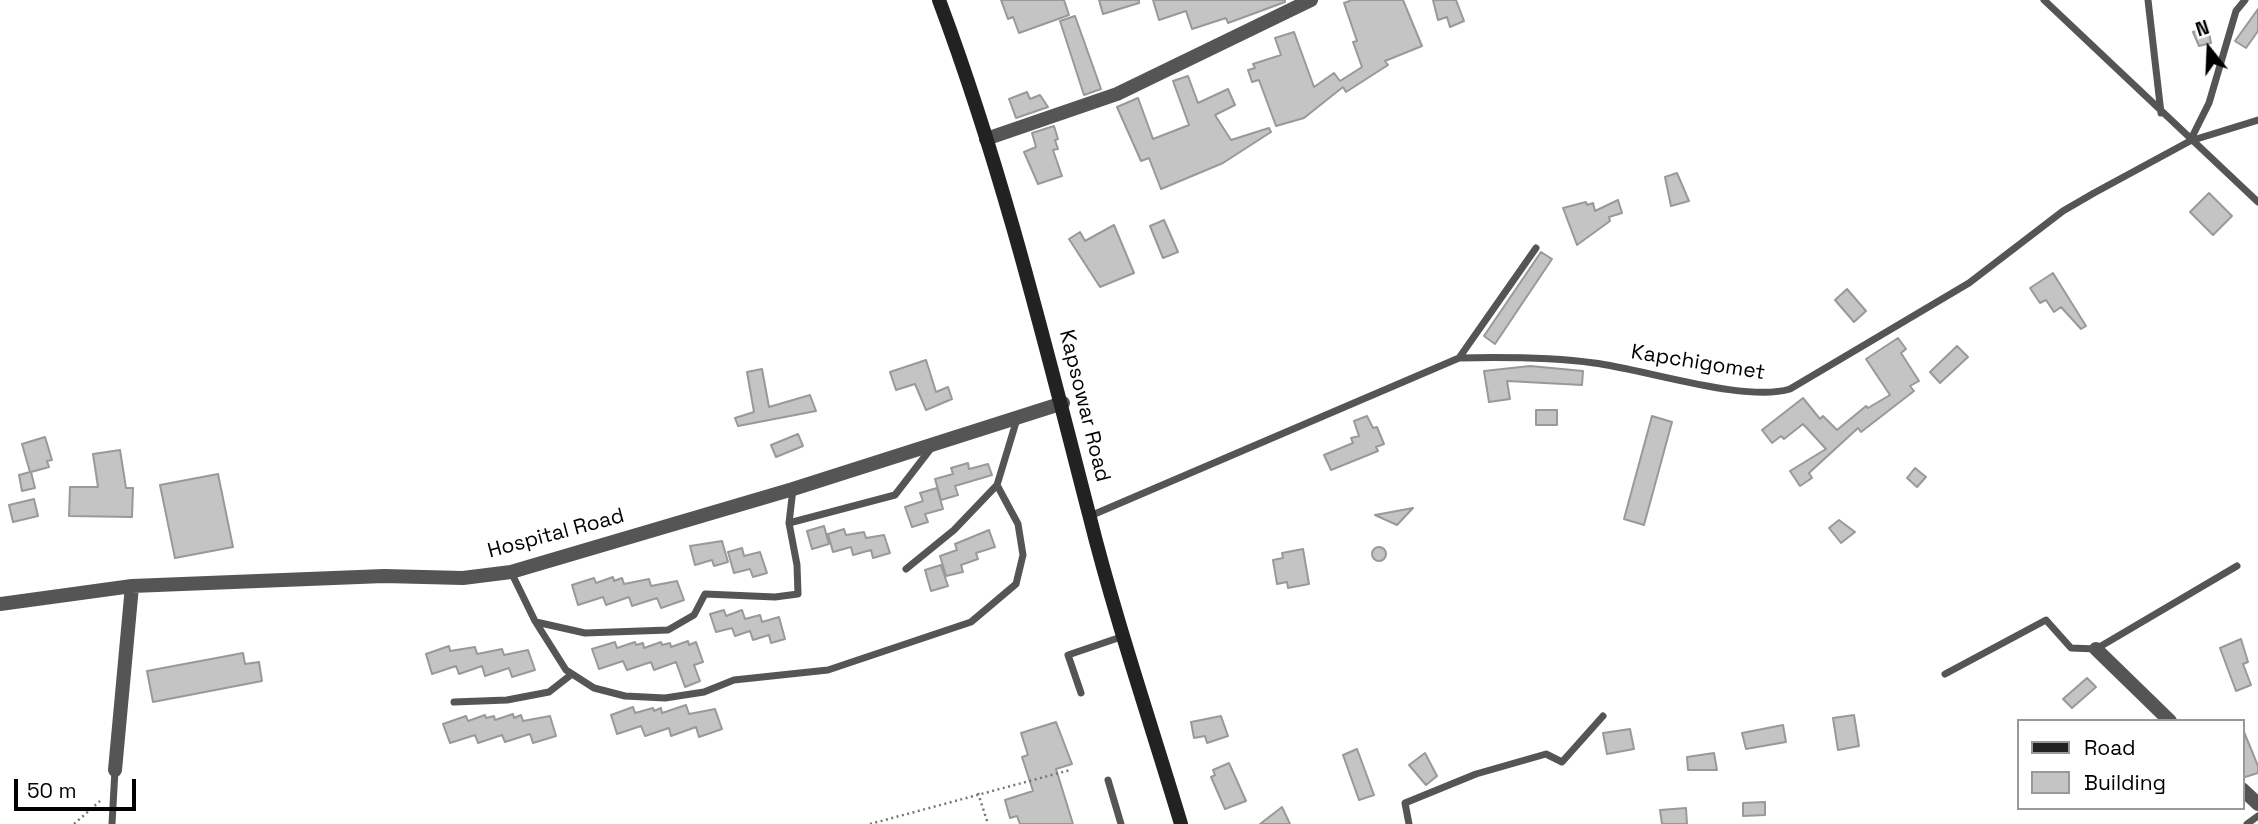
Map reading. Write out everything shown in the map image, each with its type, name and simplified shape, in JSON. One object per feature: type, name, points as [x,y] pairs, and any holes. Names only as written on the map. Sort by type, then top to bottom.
[{"type":"main road","name":"Kapsowar Road","points":[[939,0],[972,88],[1017,232],[1089,516],[1181,824]]},
{"type":"street","points":[[986,139],[1117,94],[1311,0]]},
{"type":"street","name":"Hospital Road","points":[[0,604],[132,586],[384,576],[463,578],[511,572],[793,489],[1062,404]]},
{"type":"street","points":[[115,770],[132,586]]},
{"type":"street","points":[[2095,649],[2168,719]]},
{"type":"street","points":[[2244,791],[2258,804]]},
{"type":"lane","points":[[2044,0],[2190,141],[2258,202]]},
{"type":"lane","points":[[2148,0],[2161,113]]},
{"type":"lane","points":[[2190,141],[2209,103],[2236,11],[2245,0]]},
{"type":"lane","name":"Kapchigomet","points":[[1089,516],[1459,358],[1511,357],[1594,363],[1751,393],[1779,392],[1807,380],[1969,283],[2063,211],[2190,141],[2258,120]]},
{"type":"lane","points":[[1459,358],[1535,247]]},
{"type":"lane","points":[[906,569],[954,530],[997,485],[1017,419]]},
{"type":"lane","points":[[789,523],[895,495],[934,443]]},
{"type":"lane","points":[[511,572],[535,621],[572,674],[594,688],[615,694],[665,698],[704,692],[734,680],[828,670],[971,622],[1016,584],[1023,555],[1018,524],[997,485]]},
{"type":"lane","points":[[535,621],[585,633],[668,630],[694,615],[705,594],[775,597],[797,594],[797,565],[789,523],[793,489]]},
{"type":"lane","points":[[1945,674],[2046,620],[2071,648],[2095,649],[2236,566]]},
{"type":"lane","points":[[1081,693],[1068,655],[1125,636]]},
{"type":"lane","points":[[454,702],[507,700],[549,692],[572,674]]},
{"type":"lane","points":[[1411,824],[1405,803],[1476,774],[1546,754],[1562,762],[1603,716]]},
{"type":"lane","points":[[112,824],[115,770]]},
{"type":"lane","points":[[1108,780],[1121,824]]},
{"type":"lane","points":[[2247,824],[2258,816]]},
{"type":"path","points":[[870,824],[1070,770]]},
{"type":"path","points":[[74,824],[114,789]]},
{"type":"path","points":[[978,793],[988,824]]},
{"type":"building","points":[[1001,0],[1064,0],[1069,15],[1019,33],[1013,17],[1008,19]]},
{"type":"building","points":[[1099,0],[1139,0],[1139,3],[1103,14]]},
{"type":"building","points":[[1153,0],[1285,2],[1228,23],[1226,18],[1192,29],[1186,11],[1159,20]]},
{"type":"building","points":[[1352,0],[1403,0],[1422,46],[1385,61],[1388,65],[1346,92],[1343,87],[1304,118],[1276,126],[1259,80],[1252,82],[1248,70],[1255,68],[1253,64],[1281,55],[1275,38],[1294,32],[1314,87],[1334,73],[1340,81],[1362,67],[1353,42],[1357,41],[1344,3]]},
{"type":"building","points":[[1433,0],[1456,0],[1464,21],[1450,27],[1447,17],[1438,20]]},
{"type":"building","points":[[2258,9],[2258,31],[2246,48],[2235,41]]},
{"type":"building","points":[[1075,16],[1101,89],[1084,95],[1060,21]]},
{"type":"building","points":[[2208,28],[2211,43],[2199,46],[2193,32]]},
{"type":"building","points":[[1188,76],[1198,103],[1228,89],[1235,105],[1215,115],[1231,140],[1269,128],[1271,132],[1223,163],[1161,189],[1149,158],[1141,161],[1117,107],[1138,98],[1153,139],[1189,125],[1173,81]]},
{"type":"building","points":[[1027,92],[1030,99],[1040,95],[1048,107],[1016,118],[1009,99]]},
{"type":"building","points":[[1054,126],[1058,149],[1053,150],[1062,176],[1038,184],[1024,152],[1036,147],[1032,133]]},
{"type":"building","points":[[1677,173],[1689,201],[1671,206],[1665,177]]},
{"type":"building","points":[[2209,193],[2232,216],[2213,235],[2190,212]]},
{"type":"building","points":[[1618,200],[1622,213],[1609,217],[1610,221],[1577,245],[1563,208],[1586,202],[1587,205],[1593,203],[1595,211]]},
{"type":"building","points":[[1164,220],[1178,252],[1163,258],[1150,226]]},
{"type":"building","points":[[1114,225],[1134,273],[1100,287],[1069,239],[1080,232],[1085,241]]},
{"type":"building","points":[[1541,252],[1552,259],[1495,344],[1484,336]]},
{"type":"building","points":[[2053,273],[2086,326],[2081,329],[2061,307],[2054,312],[2046,300],[2040,303],[2030,288]]},
{"type":"building","points":[[1847,289],[1866,311],[1854,322],[1835,300]]},
{"type":"building","points":[[1898,338],[1906,349],[1901,353],[1919,381],[1910,386],[1914,391],[1861,432],[1858,428],[1809,473],[1812,478],[1800,486],[1790,471],[1826,449],[1803,424],[1784,439],[1781,436],[1772,443],[1762,430],[1803,398],[1820,419],[1823,416],[1837,430],[1866,406],[1868,408],[1890,395],[1866,359]]},
{"type":"building","points":[[1957,346],[1968,357],[1940,383],[1930,372]]},
{"type":"building","points":[[926,360],[936,392],[948,387],[952,399],[926,410],[915,384],[896,390],[890,372]]},
{"type":"building","points":[[1530,366],[1583,371],[1582,385],[1507,381],[1510,399],[1489,402],[1484,371]]},
{"type":"building","points":[[762,369],[769,407],[810,395],[816,411],[738,426],[735,418],[754,412],[747,372]]},
{"type":"building","points":[[1536,410],[1557,410],[1557,425],[1536,425]]},
{"type":"building","points":[[1367,416],[1373,428],[1377,427],[1384,444],[1376,447],[1378,451],[1331,470],[1324,455],[1353,443],[1351,438],[1359,436],[1354,421]]},
{"type":"building","points":[[1652,416],[1672,422],[1644,525],[1624,519]]},
{"type":"building","points":[[798,434],[803,446],[776,457],[771,445]]},
{"type":"building","points":[[45,437],[52,460],[47,461],[49,467],[31,472],[35,488],[22,491],[19,475],[30,472],[22,444]]},
{"type":"building","points":[[120,450],[126,488],[133,488],[132,517],[69,516],[70,487],[98,487],[93,454]]},
{"type":"building","points":[[968,463],[969,469],[988,464],[992,475],[955,486],[958,495],[941,500],[935,479],[953,474],[951,468]]},
{"type":"building","points":[[1915,468],[1926,477],[1917,487],[1907,478]]},
{"type":"building","points":[[218,474],[233,547],[175,558],[160,485]]},
{"type":"building","points":[[937,488],[943,509],[925,514],[928,522],[912,527],[905,507],[923,501],[920,493]]},
{"type":"building","points":[[34,499],[38,516],[13,522],[9,505]]},
{"type":"building","points":[[1413,508],[1397,525],[1375,515]]},
{"type":"building","points":[[1839,520],[1855,532],[1841,543],[1829,528]]},
{"type":"building","points":[[824,526],[829,544],[812,549],[807,531]]},
{"type":"building","points":[[844,529],[846,535],[864,532],[866,538],[884,535],[890,553],[873,558],[871,550],[853,555],[851,547],[833,552],[828,534]]},
{"type":"building","points":[[989,530],[995,547],[976,553],[978,559],[961,565],[963,572],[946,576],[940,556],[957,550],[955,544]]},
{"type":"building","points":[[722,541],[728,562],[714,566],[712,560],[695,565],[690,546]]},
{"type":"building","points":[[1376,547],[1382,547],[1386,554],[1382,561],[1376,561],[1372,557],[1372,551]]},
{"type":"building","points":[[742,548],[744,556],[760,552],[767,573],[753,577],[750,569],[734,573],[728,552]]},
{"type":"building","points":[[1303,549],[1309,584],[1288,588],[1287,582],[1277,584],[1273,560],[1283,558],[1282,553]]},
{"type":"building","points":[[941,565],[948,586],[931,591],[925,570]]},
{"type":"building","points":[[613,577],[614,581],[622,578],[624,584],[649,579],[651,586],[677,581],[684,600],[661,608],[657,598],[632,606],[629,597],[606,605],[603,597],[578,605],[572,585],[594,578],[596,583]]},
{"type":"building","points":[[724,610],[726,616],[742,610],[745,619],[760,615],[762,622],[779,617],[785,639],[771,643],[769,635],[753,640],[750,631],[735,636],[732,628],[716,632],[710,614]]},
{"type":"building","points":[[2241,639],[2248,662],[2243,664],[2251,685],[2236,691],[2220,648]]},
{"type":"building","points":[[688,641],[689,645],[696,642],[703,662],[694,665],[700,681],[685,687],[676,662],[654,670],[651,662],[627,670],[623,661],[599,669],[592,649],[615,642],[617,648],[635,642],[636,645],[643,643],[644,648],[661,642],[662,645],[670,643],[671,647]]},
{"type":"building","points":[[449,646],[450,651],[475,647],[477,654],[502,649],[504,655],[528,650],[535,670],[512,677],[509,668],[485,676],[482,666],[459,674],[456,666],[432,674],[426,654]]},
{"type":"building","points":[[243,653],[245,664],[259,662],[262,681],[153,702],[147,671]]},
{"type":"building","points":[[2087,678],[2096,687],[2072,708],[2063,699]]},
{"type":"building","points":[[686,705],[689,714],[715,709],[722,729],[699,737],[696,727],[671,736],[669,728],[645,736],[641,726],[617,734],[611,715],[633,707],[635,713],[661,708],[662,713]]},
{"type":"building","points":[[513,714],[514,718],[521,715],[523,721],[550,716],[556,736],[533,743],[530,734],[505,742],[502,735],[478,743],[475,735],[450,743],[443,724],[466,716],[468,721],[485,715],[486,718],[494,716],[495,720]]},
{"type":"building","points":[[1854,715],[1859,746],[1838,750],[1833,718]]},
{"type":"building","points":[[1221,716],[1228,736],[1207,743],[1205,736],[1194,738],[1191,722]]},
{"type":"building","points":[[1056,722],[1072,764],[1056,769],[1073,824],[1020,824],[1017,816],[1010,818],[1005,800],[1033,791],[1022,757],[1028,755],[1021,733]]},
{"type":"building","points":[[1783,725],[1786,742],[1746,749],[1742,733]]},
{"type":"building","points":[[1630,729],[1634,749],[1607,754],[1603,733]]},
{"type":"building","points":[[2244,732],[2258,766],[2258,773],[2244,777]]},
{"type":"building","points":[[1357,749],[1374,795],[1359,800],[1343,755]]},
{"type":"building","points":[[1425,753],[1437,776],[1426,785],[1409,765]]},
{"type":"building","points":[[1714,753],[1717,770],[1688,770],[1687,757]]},
{"type":"building","points":[[1229,763],[1246,801],[1225,809],[1211,777],[1215,775],[1213,770]]},
{"type":"building","points":[[1765,802],[1765,815],[1743,816],[1743,803]]},
{"type":"building","points":[[1282,807],[1290,824],[1260,824]]},
{"type":"building","points":[[1686,808],[1687,824],[1662,824],[1660,810]]}]
